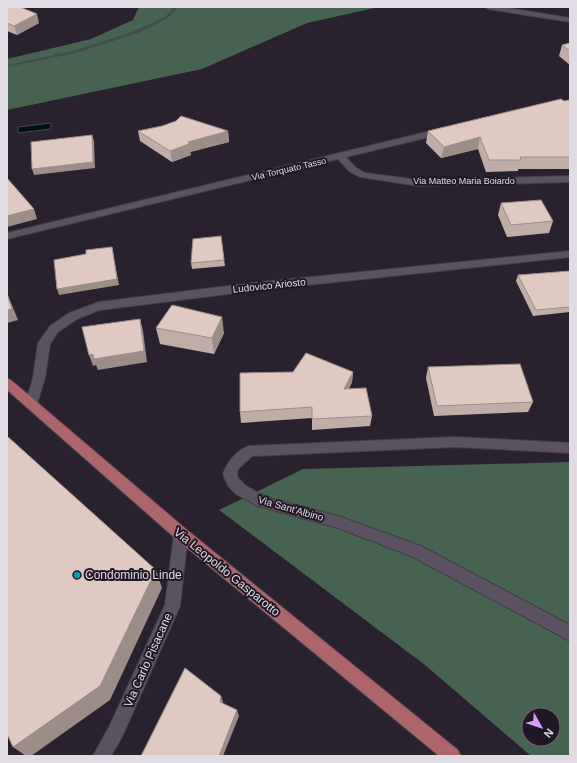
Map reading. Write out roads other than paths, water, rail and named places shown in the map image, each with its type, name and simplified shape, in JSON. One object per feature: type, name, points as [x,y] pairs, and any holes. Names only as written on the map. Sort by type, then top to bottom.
[{"type":"main road","name":"Via Leopoldo Gasparotto","points":[[7,383],[181,534],[452,756]]},
{"type":"street","points":[[488,7],[570,20]]},
{"type":"street","name":"Via Torquato Tasso","points":[[7,236],[453,129]]},
{"type":"street","name":"Via Matteo Maria Boiardo","points":[[341,157],[352,169],[363,175],[419,183],[570,180]]},
{"type":"street","name":"Ludovico Ariosto","points":[[31,404],[39,378],[44,343],[54,329],[73,316],[99,306],[260,286],[570,254]]},
{"type":"street","name":"Via Sant'Albino","points":[[570,448],[455,442],[250,451],[232,466],[230,474],[233,482],[241,490],[263,502],[298,510],[338,522],[416,550],[570,633]]},
{"type":"street","name":"Via Carlo Pisacane","points":[[102,756],[116,731],[172,606],[181,534]]},
{"type":"waterway","points":[[7,66],[74,52],[136,32],[166,18],[176,7]]},
{"type":"place","name":"Condominio Linde","points":[[77,575]]}]
